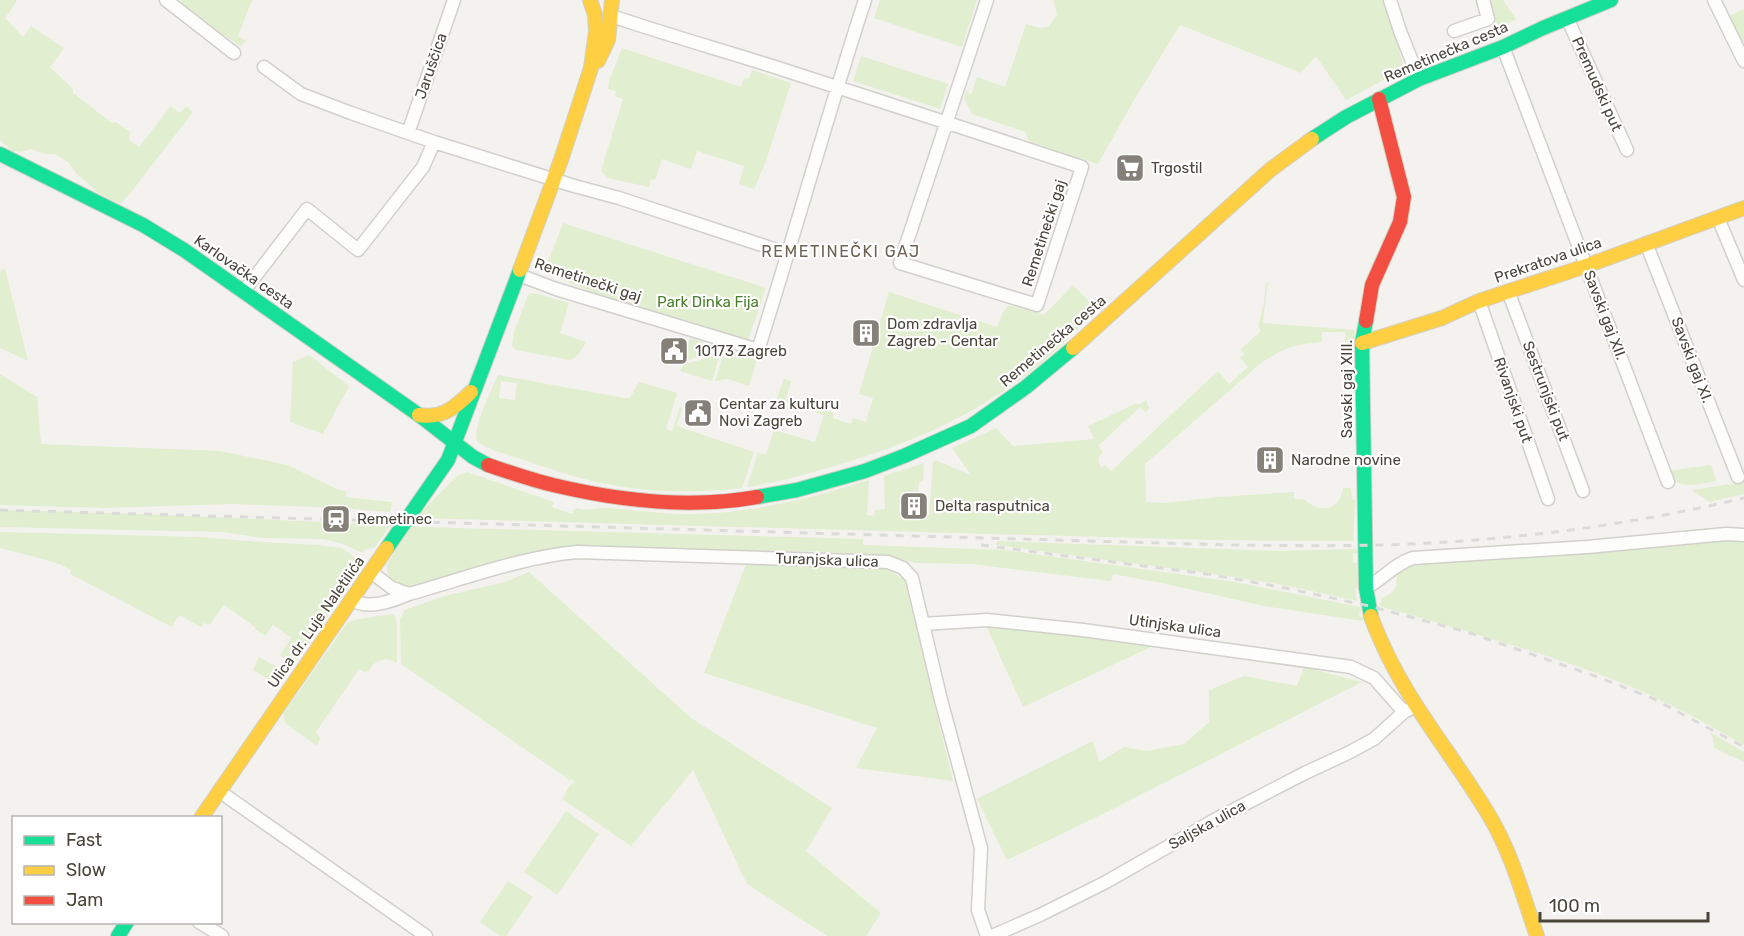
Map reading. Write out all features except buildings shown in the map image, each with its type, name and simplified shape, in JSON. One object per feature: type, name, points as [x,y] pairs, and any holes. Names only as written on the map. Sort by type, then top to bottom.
[{"type":"main road","name":"Remetinečki gaj","points":[[454,443],[554,180],[591,68],[596,31],[595,15],[590,0]]},
{"type":"main road","name":"Remetinečki gaj","points":[[591,68],[604,51],[611,28],[612,0]]},
{"type":"main road","name":"Remetinečka cesta","points":[[454,443],[485,464],[567,489],[622,498],[668,502],[703,503],[745,499],[797,490],[866,471],[971,426],[1026,387],[1069,352],[1270,170],[1306,142],[1346,117],[1419,79],[1503,47],[1611,0]]},
{"type":"main road","name":"Savski gaj XIII.","points":[[1365,545],[1362,343],[1372,285],[1400,222],[1404,197],[1379,99]]},
{"type":"main road","name":"Karlovačka cesta","points":[[0,154],[143,225],[244,291],[454,443]]},
{"type":"main road","name":"Prekratova ulica","points":[[1362,343],[1442,318],[1479,301],[1586,266],[1744,209]]},
{"type":"main road","points":[[418,415],[431,417],[444,414],[458,405],[476,388]]},
{"type":"main road","name":"Ulica dr. Luje Naletilića","points":[[202,816],[445,464],[454,443]]},
{"type":"main road","name":"Utinjska ulica","points":[[1365,545],[1366,588],[1374,626],[1410,709],[1489,815],[1510,857],[1537,936]]},
{"type":"street","points":[[166,0],[234,53]]},
{"type":"street","name":"Jaruščica","points":[[408,133],[454,0]]},
{"type":"street","name":"Remetinečki gaj","points":[[519,275],[556,289],[758,350],[865,0]]},
{"type":"street","name":"Remetinečki gaj","points":[[612,16],[837,87],[947,123],[1082,167],[1037,305],[900,263],[947,123],[987,0]]},
{"type":"street","points":[[1390,0],[1419,79]]},
{"type":"street","name":"Remetinečka cesta","points":[[1454,31],[1488,20],[1483,0]]},
{"type":"street","points":[[1714,0],[1744,61]]},
{"type":"street","name":"Premudski put","points":[[1567,18],[1627,150]]},
{"type":"street","name":"Savski gaj XII.","points":[[1503,47],[1668,482]]},
{"type":"street","points":[[264,67],[301,94],[408,133],[554,180],[619,198],[789,254]]},
{"type":"street","points":[[244,291],[307,209],[358,250],[423,167],[434,142]]},
{"type":"street","points":[[1718,218],[1744,280]]},
{"type":"street","name":"Savski gaj XI.","points":[[1646,243],[1738,477]]},
{"type":"street","name":"Sestrunjski put","points":[[1508,291],[1583,491]]},
{"type":"street","name":"Rivanjski put","points":[[1479,301],[1548,499]]},
{"type":"street","points":[[1366,588],[1402,562],[1413,558],[1587,547],[1726,534],[1744,535]]},
{"type":"street","name":"Turanjska ulica","points":[[352,600],[362,604],[392,600],[532,559],[577,552],[888,562],[903,568],[912,578],[941,700],[981,848],[978,910],[989,936]]},
{"type":"street","points":[[371,572],[392,588],[409,594]]},
{"type":"street","name":"Utinjska ulica","points":[[923,624],[987,620],[1095,631],[1351,667],[1374,678],[1410,709]]},
{"type":"street","name":"Saljska ulica","points":[[989,936],[1040,915],[1106,882],[1218,818],[1374,739],[1410,709]]},
{"type":"street","points":[[219,791],[426,936]]},
{"type":"street","points":[[202,924],[222,936]]},
{"type":"green space","points":[[0,0],[16,0],[5,18],[23,37],[31,26],[64,48],[50,67],[73,89],[73,93],[112,123],[116,122],[130,132],[129,140],[139,147],[171,106],[180,113],[186,106],[193,112],[120,204],[98,193],[76,173],[68,162],[55,154],[45,154],[32,149],[12,151],[0,140]]},
{"type":"green space","points":[[180,0],[252,0],[238,36],[246,41],[241,46],[234,42],[199,18]]},
{"type":"green space","points":[[880,0],[977,0],[962,47],[874,18]]},
{"type":"green space","points":[[1052,0],[1386,0],[1404,69],[1346,100],[1316,56],[1301,73],[1180,25],[1098,164],[1033,143],[1029,141],[1025,132],[972,114],[964,98],[967,90],[971,95],[977,77],[1005,87],[1026,24],[1041,28],[1048,27],[1057,15]]},
{"type":"green space","points":[[1490,0],[1503,0],[1516,19],[1498,29]]},
{"type":"green space","points":[[1744,9],[1744,41],[1740,43],[1727,17]]},
{"type":"green space","points":[[622,48],[741,87],[744,78],[749,79],[752,70],[791,83],[766,161],[754,189],[739,184],[744,166],[697,151],[691,169],[662,159],[655,180],[651,179],[649,187],[608,178],[601,171],[623,99],[615,96],[616,91],[608,89]]},
{"type":"green space","points":[[861,56],[948,84],[940,109],[853,81]]},
{"type":"green space","name":"Park Dinka Fija","points":[[563,223],[766,288],[746,346],[652,315],[561,279],[562,270],[547,264]]},
{"type":"green space","points":[[5,268],[28,361],[0,348],[0,272]]},
{"type":"green space","points":[[1268,281],[1263,323],[1355,330],[1354,340],[1345,342],[1345,332],[1322,332],[1322,342],[1290,348],[1260,364],[1145,464],[1146,502],[1165,503],[1294,492],[1294,499],[1304,499],[1316,507],[1328,508],[1338,502],[1343,488],[1351,488],[1352,499],[1355,500],[1353,541],[1212,540],[415,518],[457,476],[467,472],[554,502],[552,507],[572,514],[575,508],[584,510],[611,508],[684,514],[738,511],[826,493],[869,480],[867,515],[874,516],[875,510],[885,509],[884,476],[924,463],[923,480],[919,482],[916,497],[902,497],[902,520],[918,520],[919,515],[929,515],[935,460],[971,475],[952,448],[996,428],[1013,446],[1094,439],[1088,426],[1146,400],[1149,408],[1146,413],[1140,407],[1098,446],[1103,452],[1098,458],[1101,469],[1105,465],[1111,471],[1218,371],[1229,384],[1248,367],[1240,358],[1244,354],[1240,350],[1261,331],[1258,326]]},
{"type":"green space","points":[[1073,285],[1098,310],[1040,364],[984,403],[936,429],[884,450],[800,476],[747,487],[758,453],[766,454],[774,430],[815,442],[824,415],[776,400],[784,379],[791,381],[786,399],[834,413],[833,418],[851,424],[853,418],[866,422],[873,398],[859,394],[889,292],[997,327],[1003,312],[1009,305],[1044,315]]},
{"type":"green space","points":[[531,293],[569,303],[560,333],[586,342],[576,357],[570,360],[516,350],[512,346],[514,332],[528,295]]},
{"type":"green space","points":[[690,338],[721,348],[720,351],[683,361]]},
{"type":"green space","points":[[725,349],[757,359],[749,386],[728,379],[715,381]]},
{"type":"green space","points":[[720,354],[712,381],[680,371],[683,365]]},
{"type":"green space","points":[[309,355],[349,386],[323,434],[290,422],[293,362]]},
{"type":"green space","points":[[0,374],[37,397],[41,444],[220,451],[287,465],[339,490],[347,491],[345,497],[392,502],[390,512],[232,504],[103,508],[0,505]]},
{"type":"green space","points":[[498,375],[624,398],[630,398],[639,382],[677,393],[666,429],[672,431],[680,407],[682,408],[677,426],[754,452],[742,488],[674,491],[623,487],[573,476],[489,448],[477,440],[476,435],[480,418]],"holes":[[[501,381],[517,383],[515,400],[499,398]]]},
{"type":"green space","points":[[1711,465],[1716,481],[1695,485],[1677,482],[1668,471]]},
{"type":"green space","points":[[1744,482],[1744,494],[1710,502],[1691,490]]},
{"type":"green space","points":[[0,510],[391,525],[375,547],[364,550],[363,553],[340,543],[323,539],[262,538],[221,532],[0,527]]},
{"type":"green space","points":[[411,525],[863,539],[863,545],[1005,550],[1235,582],[1360,607],[1362,611],[1359,612],[1360,617],[1363,617],[1363,621],[1264,606],[1113,574],[1111,581],[971,564],[917,563],[887,557],[830,552],[557,548],[405,587],[391,578],[387,564]]},
{"type":"green space","points":[[0,532],[201,537],[342,548],[358,560],[357,575],[293,665],[280,655],[291,638],[273,625],[265,636],[224,605],[209,625],[204,623],[201,627],[179,615],[172,627],[70,574],[71,570],[57,563],[0,548]]},
{"type":"green space","points":[[1740,540],[1744,542],[1744,745],[1666,703],[1607,677],[1510,644],[1379,606],[1382,598],[1394,590],[1398,571],[1406,565],[1422,561]]},
{"type":"green space","points":[[997,541],[1276,551],[1356,549],[1357,553],[1353,553],[1353,563],[1357,563],[1358,588],[1355,589],[1357,601],[1284,585],[1214,574],[996,545]]},
{"type":"green space","points":[[746,564],[887,568],[905,581],[953,781],[856,768],[877,728],[704,673]]},
{"type":"green space","points":[[529,572],[691,718],[832,808],[806,851],[881,913],[866,936],[827,936],[747,884],[693,770],[631,846],[562,799],[570,785],[574,783],[572,779],[568,781],[567,778],[401,664],[400,619],[405,610],[441,597],[505,582]]},
{"type":"green space","points":[[391,614],[395,616],[397,625],[397,663],[384,659],[374,664],[369,671],[364,672],[359,669],[316,732],[320,738],[317,746],[285,723],[283,714],[347,623]]},
{"type":"green space","points":[[984,621],[1153,646],[1023,707]]},
{"type":"green space","points":[[259,657],[277,667],[286,676],[280,686],[253,670]]},
{"type":"green space","points":[[1304,667],[1362,682],[1103,814],[1007,860],[977,799],[1093,741],[1099,762],[1124,747],[1147,751],[1184,744],[1209,722],[1209,690],[1244,676],[1297,686]]},
{"type":"green space","points":[[1710,732],[1744,752],[1744,762],[1714,748]]},
{"type":"green space","points":[[566,811],[599,834],[557,895],[524,872]]},
{"type":"green space","points":[[508,881],[533,897],[506,936],[500,936],[480,922]]},
{"type":"railway","points":[[0,510],[1327,546],[1455,542],[1519,536],[1648,518],[1744,498]]},
{"type":"railway","points":[[981,545],[1214,575],[1369,606],[1467,632],[1595,676],[1652,698],[1744,747]]},
{"type":"traffic: fast","points":[[1312,139],[1346,117],[1419,79],[1503,47],[1611,0]]},
{"type":"traffic: fast","points":[[0,154],[143,225],[184,250],[419,415],[473,457],[488,465]]},
{"type":"traffic: fast","points":[[387,548],[448,460],[520,270]]},
{"type":"traffic: fast","points":[[1366,321],[1362,343],[1366,588],[1371,616]]},
{"type":"traffic: fast","points":[[757,497],[797,490],[865,471],[971,426],[1026,387],[1073,348]]},
{"type":"traffic: fast","points":[[118,936],[126,924]]},
{"type":"traffic: slow","points":[[520,270],[561,160],[591,68],[596,31],[595,15],[590,0]]},
{"type":"traffic: slow","points":[[598,61],[608,40],[612,0]]},
{"type":"traffic: slow","points":[[1073,348],[1270,170],[1312,139]]},
{"type":"traffic: slow","points":[[1362,343],[1442,318],[1479,301],[1586,266],[1744,208]]},
{"type":"traffic: slow","points":[[419,415],[435,415],[448,411],[471,392]]},
{"type":"traffic: slow","points":[[202,816],[387,548]]},
{"type":"traffic: slow","points":[[1371,616],[1387,654],[1410,696],[1498,831],[1517,875],[1537,936]]},
{"type":"traffic: jam","points":[[1366,321],[1372,285],[1400,222],[1404,197],[1379,99]]},
{"type":"traffic: jam","points":[[488,465],[553,485],[629,499],[681,503],[732,501],[757,497]]},
{"type":"place","name":"Trgostil","points":[[1130,168]]},
{"type":"place","name":"Dom zdravlja Zagreb - Centar","points":[[866,333]]},
{"type":"place","name":"10173 Zagreb","points":[[674,351]]},
{"type":"place","name":"Centar za kulturu Novi Zagreb","points":[[698,413]]},
{"type":"place","name":"Narodne novine","points":[[1270,460]]},
{"type":"place","name":"Delta rasputnica","points":[[914,506]]},
{"type":"place","name":"Remetinec","points":[[336,519]]},
{"type":"district","name":"REMETINEČKI GAJ","points":[[841,251]]}]
